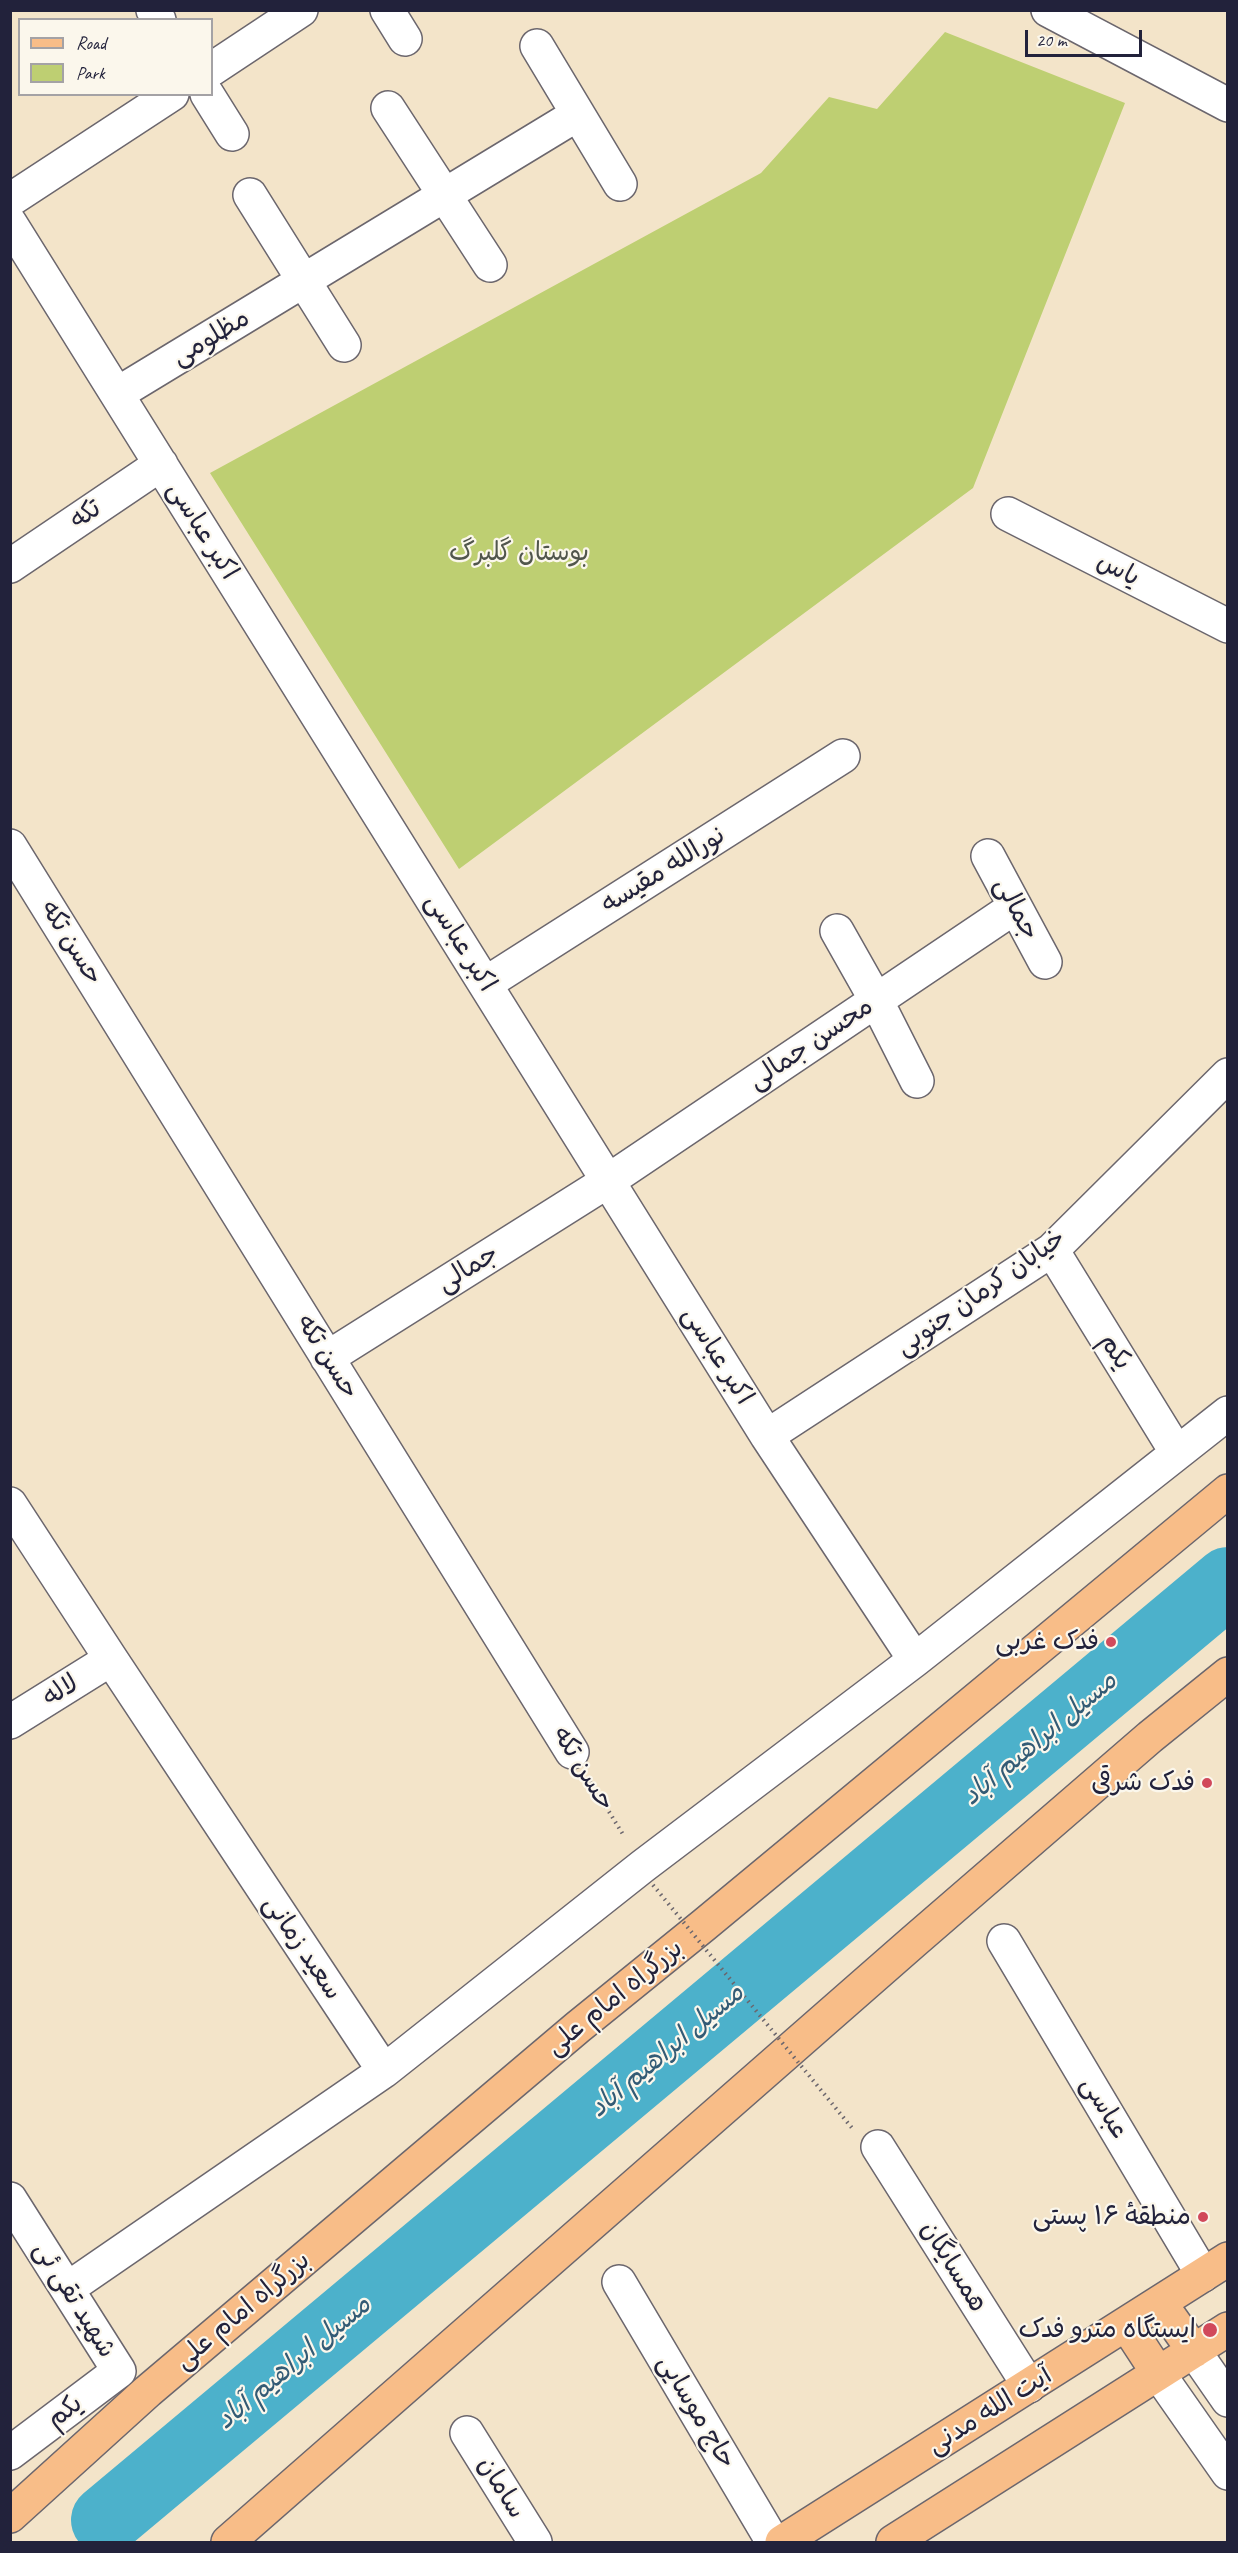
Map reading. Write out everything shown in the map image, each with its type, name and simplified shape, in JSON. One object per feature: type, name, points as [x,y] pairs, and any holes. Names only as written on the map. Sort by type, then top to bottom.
[{"type":"main road","name":"بزرگراه امام علی","points":[[10,2516],[148,2391],[578,2027],[1227,1491]]},
{"type":"main road","points":[[228,2542],[913,1942],[1150,1737],[1227,1674]]},
{"type":"main road","name":"آیت الله مدنی","points":[[782,2542],[1215,2267]]},
{"type":"main road","points":[[1160,2302],[1194,2351]]},
{"type":"main road","points":[[1126,2324],[1158,2373]]},
{"type":"main road","points":[[893,2542],[1227,2329]]},
{"type":"street","points":[[213,68],[301,10]]},
{"type":"street","points":[[387,10],[405,39]]},
{"type":"street","points":[[1048,10],[1227,105]]},
{"type":"street","points":[[537,46],[620,184]]},
{"type":"street","points":[[10,200],[169,96]]},
{"type":"street","points":[[208,96],[232,134]]},
{"type":"street","points":[[388,108],[489,265]]},
{"type":"street","name":"مظلومی","points":[[117,394],[578,114]]},
{"type":"street","points":[[250,195],[344,345]]},
{"type":"street","name":"اکبر عباسی","points":[[10,223],[767,1436],[915,1660]]},
{"type":"street","name":"تکه","points":[[10,566],[161,464]]},
{"type":"street","name":"یاس","points":[[1008,514],[1227,626]]},
{"type":"street","name":"نورالله مقیسه","points":[[485,984],[843,756]]},
{"type":"street","name":"حسن تکه","points":[[10,846],[572,1752]]},
{"type":"street","name":"جمالی","points":[[988,856],[1045,962]]},
{"type":"street","name":"محسن جمالی","points":[[608,1181],[1015,907]]},
{"type":"street","points":[[837,931],[876,1000],[917,1081]]},
{"type":"street","name":"خیابان کرمان جنوبی","points":[[767,1436],[1052,1250],[1227,1075]]},
{"type":"street","name":"جمالی","points":[[327,1358],[608,1181]]},
{"type":"street","name":"یکم","points":[[1052,1250],[1177,1454]]},
{"type":"street","points":[[67,2289],[384,2071],[648,1876],[915,1660],[1227,1413]]},
{"type":"street","name":"سعید زمانی","points":[[10,1504],[384,2071]]},
{"type":"street","name":"لاله","points":[[10,1722],[111,1659]]},
{"type":"street","name":"عباسی","points":[[1004,1941],[1215,2267]]},
{"type":"street","name":"همسایگان","points":[[878,2147],[1029,2386]]},
{"type":"street","name":"شهید تقی ئی","points":[[10,2199],[119,2371]]},
{"type":"street","name":"حاج موسایی","points":[[619,2282],[772,2542]]},
{"type":"street","points":[[1194,2351],[1227,2400]]},
{"type":"street","name":"یکم","points":[[10,2452],[119,2371]]},
{"type":"street","points":[[1158,2373],[1227,2473]]},
{"type":"street","name":"سامان","points":[[467,2433],[535,2542]]},
{"type":"path","name":"حسن تکه","points":[[572,1752],[648,1876],[852,2128]]},
{"type":"green space","name":"بوستان گلبرگ","points":[[945,32],[1125,103],[973,488],[459,869],[210,473],[761,173],[829,97],[877,109]]},
{"type":"waterway","name":"مسیل ابراهیم آباد","points":[[106,2520],[1228,1582]]},
{"type":"place","name":"فدک غربی","points":[[1111,1642]]},
{"type":"place","name":"فدک شرقی","points":[[1207,1783]]},
{"type":"place","name":"منطقهٔ ۱۶ پستی","points":[[1203,2217]]},
{"type":"place","name":"ایستگاه مترو فدک","points":[[1210,2330]]}]
